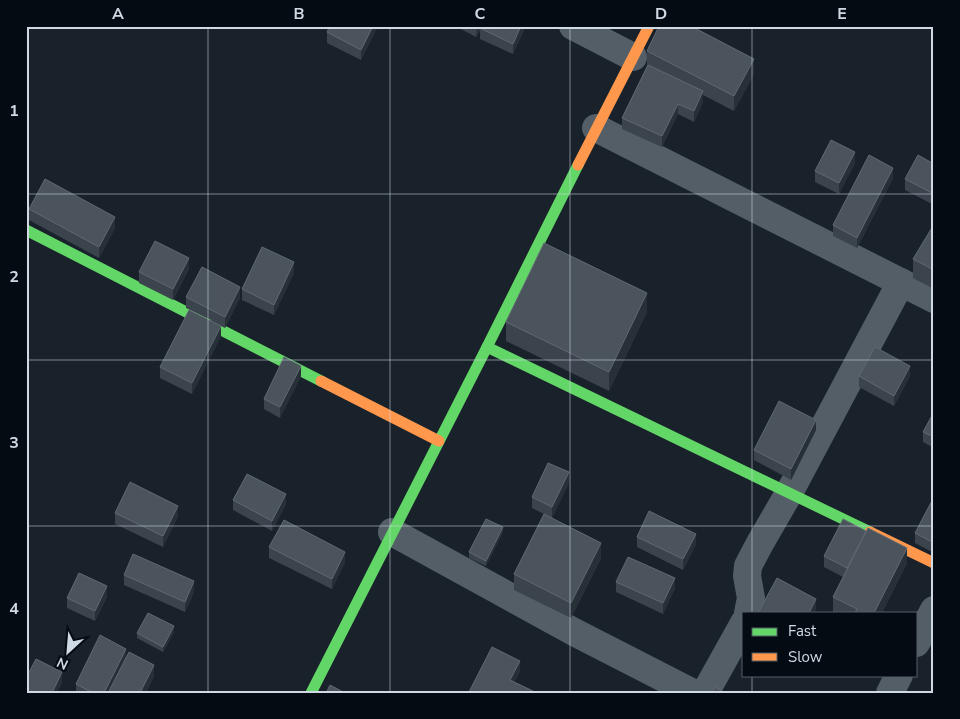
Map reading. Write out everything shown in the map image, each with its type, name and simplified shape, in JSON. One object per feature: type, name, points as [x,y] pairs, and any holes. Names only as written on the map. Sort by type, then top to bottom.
[{"type":"street","points":[[573,26],[633,57]]},
{"type":"street","points":[[311,693],[596,128],[650,26]]},
{"type":"street","points":[[596,128],[934,299]]},
{"type":"street","points":[[26,230],[439,441]]},
{"type":"street","points":[[748,612],[751,598],[747,576],[748,566],[900,282]]},
{"type":"street","points":[[486,347],[934,563]]},
{"type":"street","points":[[392,532],[574,632],[693,693]]},
{"type":"street","points":[[918,639],[934,610]]},
{"type":"street","points":[[705,693],[742,627]]},
{"type":"street","points":[[890,693],[898,676]]},
{"type":"building","points":[[330,26],[373,26],[361,50],[327,32]]},
{"type":"building","points":[[481,26],[521,26],[513,44],[480,28]]},
{"type":"building","points":[[659,26],[691,26],[754,59],[734,96],[647,51]]},
{"type":"building","points":[[648,65],[703,91],[694,111],[678,104],[662,136],[622,118]]},
{"type":"building","points":[[831,140],[855,152],[839,183],[815,171]]},
{"type":"building","points":[[869,155],[893,168],[857,238],[833,225]]},
{"type":"building","points":[[918,155],[934,164],[934,190],[932,193],[905,179]]},
{"type":"building","points":[[45,179],[115,217],[99,247],[29,209]]},
{"type":"building","points":[[934,226],[934,270],[913,259]]},
{"type":"building","points":[[155,241],[189,258],[173,289],[139,272]]},
{"type":"building","points":[[544,243],[647,293],[609,372],[506,322]]},
{"type":"building","points":[[262,247],[294,262],[274,305],[242,289]]},
{"type":"building","points":[[202,267],[240,287],[225,317],[186,297]]},
{"type":"building","points":[[189,310],[221,326],[192,383],[160,367]]},
{"type":"building","points":[[875,347],[910,366],[894,396],[859,376]]},
{"type":"building","points":[[284,357],[301,366],[280,407],[264,399]]},
{"type":"building","points":[[779,401],[816,420],[791,469],[754,450]]},
{"type":"building","points":[[934,412],[934,437],[923,432]]},
{"type":"building","points":[[548,463],[569,472],[552,507],[532,497]]},
{"type":"building","points":[[247,474],[286,494],[272,521],[233,500]]},
{"type":"building","points":[[130,482],[178,506],[163,536],[115,513]]},
{"type":"building","points":[[934,497],[934,543],[915,533]]},
{"type":"building","points":[[649,511],[696,534],[683,559],[637,537]]},
{"type":"building","points":[[544,514],[601,543],[571,603],[514,574]]},
{"type":"building","points":[[486,519],[503,527],[486,561],[469,552]]},
{"type":"building","points":[[843,519],[866,531],[847,568],[824,556]]},
{"type":"building","points":[[284,520],[345,552],[332,579],[269,547]]},
{"type":"building","points":[[868,528],[907,548],[875,612],[856,612],[857,609],[833,597]]},
{"type":"building","points":[[133,554],[194,581],[185,602],[124,575]]},
{"type":"building","points":[[628,557],[675,578],[663,603],[616,582]]},
{"type":"building","points":[[79,573],[107,586],[95,611],[67,598]]},
{"type":"building","points":[[777,578],[816,599],[810,612],[759,612]]},
{"type":"building","points":[[148,613],[174,626],[163,647],[137,633]]},
{"type":"building","points":[[100,635],[126,649],[104,693],[93,693],[76,684]]},
{"type":"building","points":[[492,647],[520,661],[510,680],[537,693],[469,692]]},
{"type":"building","points":[[129,652],[154,665],[140,693],[108,693]]},
{"type":"building","points":[[36,659],[62,672],[52,693],[26,693],[26,678]]},
{"type":"building","points":[[330,685],[345,693],[326,693]]},
{"type":"building","points":[[715,687],[725,693],[712,693]]},
{"type":"traffic: fast","points":[[311,693],[578,165]]},
{"type":"traffic: fast","points":[[26,230],[321,381]]},
{"type":"traffic: fast","points":[[487,347],[870,532]]},
{"type":"traffic: slow","points":[[578,165],[649,26]]},
{"type":"traffic: slow","points":[[321,381],[439,441]]},
{"type":"traffic: slow","points":[[870,532],[934,563]]}]
